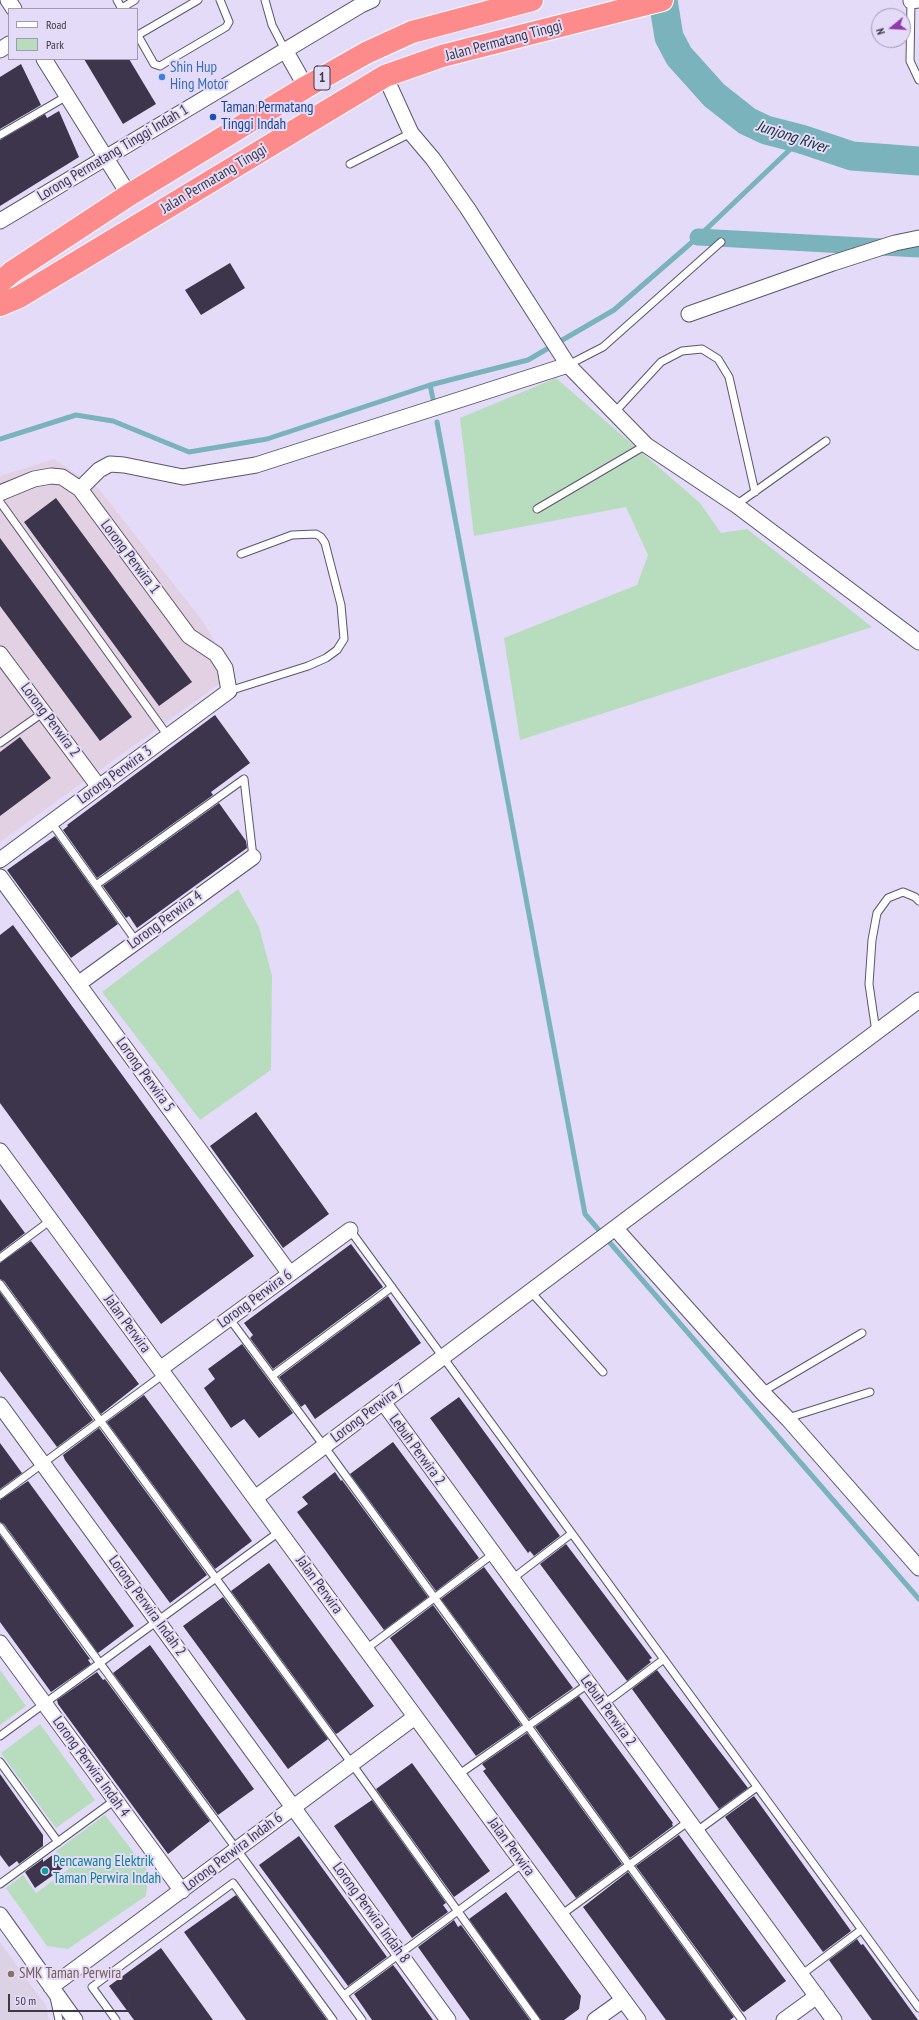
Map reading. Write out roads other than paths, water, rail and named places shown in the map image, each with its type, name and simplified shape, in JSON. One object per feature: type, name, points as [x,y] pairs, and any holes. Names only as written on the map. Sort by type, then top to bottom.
[{"type":"highway","name":"Jalan Permatang Tinggi","points":[[0,282],[12,272],[129,195],[306,87],[366,53],[412,32],[532,0]]},
{"type":"highway","name":"Jalan Permatang Tinggi","points":[[0,305],[19,297],[385,76],[442,56],[662,0]]},
{"type":"highway","points":[[129,195],[145,207],[154,210],[168,207]]},
{"type":"street","name":"Lorong Permatang Tinggi Indah 1","points":[[0,222],[105,157],[361,4],[372,0]]},
{"type":"street","points":[[285,50],[306,87]]},
{"type":"street","points":[[45,60],[129,195]]},
{"type":"street","points":[[385,76],[411,133],[433,159],[468,209],[558,351],[568,364],[614,413],[646,445],[736,505],[919,642]]},
{"type":"street","points":[[689,314],[833,263],[895,243],[919,238]]},
{"type":"street","points":[[80,489],[99,470],[110,464],[124,465],[182,477],[256,466],[568,364]]},
{"type":"street","name":"Lorong Perwira 1","points":[[0,493],[34,479],[51,476],[62,477],[80,489],[189,636],[216,654],[225,668],[229,691]]},
{"type":"street","name":"Lorong Perwira 2","points":[[0,654],[99,787]]},
{"type":"street","name":"Lorong Perwira 3","points":[[0,860],[229,691]]},
{"type":"street","name":"Lorong Perwira 4","points":[[78,984],[253,857]]},
{"type":"street","name":"Lorong Perwira 5","points":[[0,877],[290,1274]]},
{"type":"street","name":"Lorong Perwira 7","points":[[254,1498],[614,1230],[919,1000]]},
{"type":"street","name":"Jalan Perwira","points":[[0,1151],[638,2020]]},
{"type":"street","name":"Lorong Perwira 6","points":[[162,1371],[229,1318],[350,1230]]},
{"type":"street","points":[[614,1230],[762,1392],[788,1418],[918,1566]]},
{"type":"street","name":"Lebuh Perwira 2","points":[[383,1402],[834,2020]]},
{"type":"street","name":"Lorong Perwira Indah 2","points":[[0,1405],[294,1807]]},
{"type":"street","name":"Lorong Perwira Indah 4","points":[[0,1643],[182,1891]]},
{"type":"street","name":"Lorong Perwira Indah 6","points":[[51,1987],[415,1717]]},
{"type":"street","name":"Lorong Perwira Indah 8","points":[[294,1807],[448,2020]]},
{"type":"street","points":[[0,1915],[75,2020]]},
{"type":"street","points":[[784,2020],[817,1996]]},
{"type":"street","points":[[595,2020],[623,2000]]},
{"type":"lane","points":[[117,0],[122,8],[135,0]]},
{"type":"lane","points":[[138,34],[198,0]]},
{"type":"lane","points":[[138,37],[154,64],[160,66],[226,27],[229,22],[220,0]]},
{"type":"lane","points":[[265,0],[272,25],[285,50]]},
{"type":"lane","points":[[915,0],[910,61],[919,80]]},
{"type":"lane","points":[[0,135],[67,96]]},
{"type":"lane","points":[[350,164],[411,133]]},
{"type":"lane","points":[[568,364],[603,347],[721,242]]},
{"type":"lane","points":[[614,413],[661,362],[682,351],[702,349],[718,359],[729,378],[755,492]]},
{"type":"lane","points":[[736,505],[826,441]]},
{"type":"lane","points":[[537,508],[646,445]]},
{"type":"lane","points":[[0,502],[168,736]]},
{"type":"lane","points":[[229,691],[308,666],[326,658],[337,650],[344,639],[341,605],[325,543],[321,537],[316,534],[292,535],[241,554]]},
{"type":"lane","points":[[0,744],[44,712]]},
{"type":"lane","points":[[96,885],[244,779],[253,857]]},
{"type":"lane","points":[[51,822],[136,942]]},
{"type":"lane","points":[[876,1032],[869,984],[872,940],[877,913],[888,898],[903,892],[915,897],[919,901]]},
{"type":"lane","points":[[0,1258],[51,1220]]},
{"type":"lane","points":[[350,1230],[919,2008]]},
{"type":"lane","points":[[0,1284],[352,1764],[536,2020]]},
{"type":"lane","points":[[272,1376],[392,1287]]},
{"type":"lane","points":[[531,1292],[603,1372]]},
{"type":"lane","points":[[229,1318],[742,2020]]},
{"type":"lane","points":[[762,1392],[862,1333]]},
{"type":"lane","points":[[0,1496],[100,1421],[162,1371]]},
{"type":"lane","points":[[788,1418],[870,1392]]},
{"type":"lane","points":[[0,1527],[362,2020]]},
{"type":"lane","points":[[0,1736],[279,1532]]},
{"type":"lane","points":[[512,1579],[571,1534]]},
{"type":"lane","points":[[366,1649],[493,1554]]},
{"type":"lane","points":[[604,1704],[664,1659]]},
{"type":"lane","points":[[458,1775],[588,1684]]},
{"type":"lane","points":[[0,1762],[58,1842]]},
{"type":"lane","points":[[561,1915],[629,1865],[757,1787]]},
{"type":"lane","points":[[0,1884],[115,1800]]},
{"type":"lane","points":[[344,1995],[523,1863]]},
{"type":"lane","points":[[116,2020],[92,1987],[232,1883],[333,2020]]},
{"type":"lane","points":[[801,1975],[862,1930]]},
{"type":"lane","points":[[51,1987],[59,2020]]},
{"type":"waterway","name":"Junjong River","points":[[663,0],[669,37],[679,56],[714,95],[747,121],[766,130],[801,139],[852,156],[919,161]]},
{"type":"waterway","points":[[0,439],[76,415],[113,421],[189,452],[267,439],[430,385],[528,360],[614,310],[698,237],[801,139]]},
{"type":"waterway","points":[[698,237],[919,249]]},
{"type":"waterway","points":[[430,385],[433,399]]},
{"type":"waterway","points":[[437,422],[585,1214],[919,1599]]},
{"type":"place","name":"Shin Hup Hing Motor","points":[[162,77]]},
{"type":"place","name":"Taman Permatang Tinggi Indah","points":[[213,117]]},
{"type":"place","name":"Pencawang Elektrik Taman Perwira Indah","points":[[45,1871]]},
{"type":"place","name":"SMK Taman Perwira","points":[[11,1974]]}]
